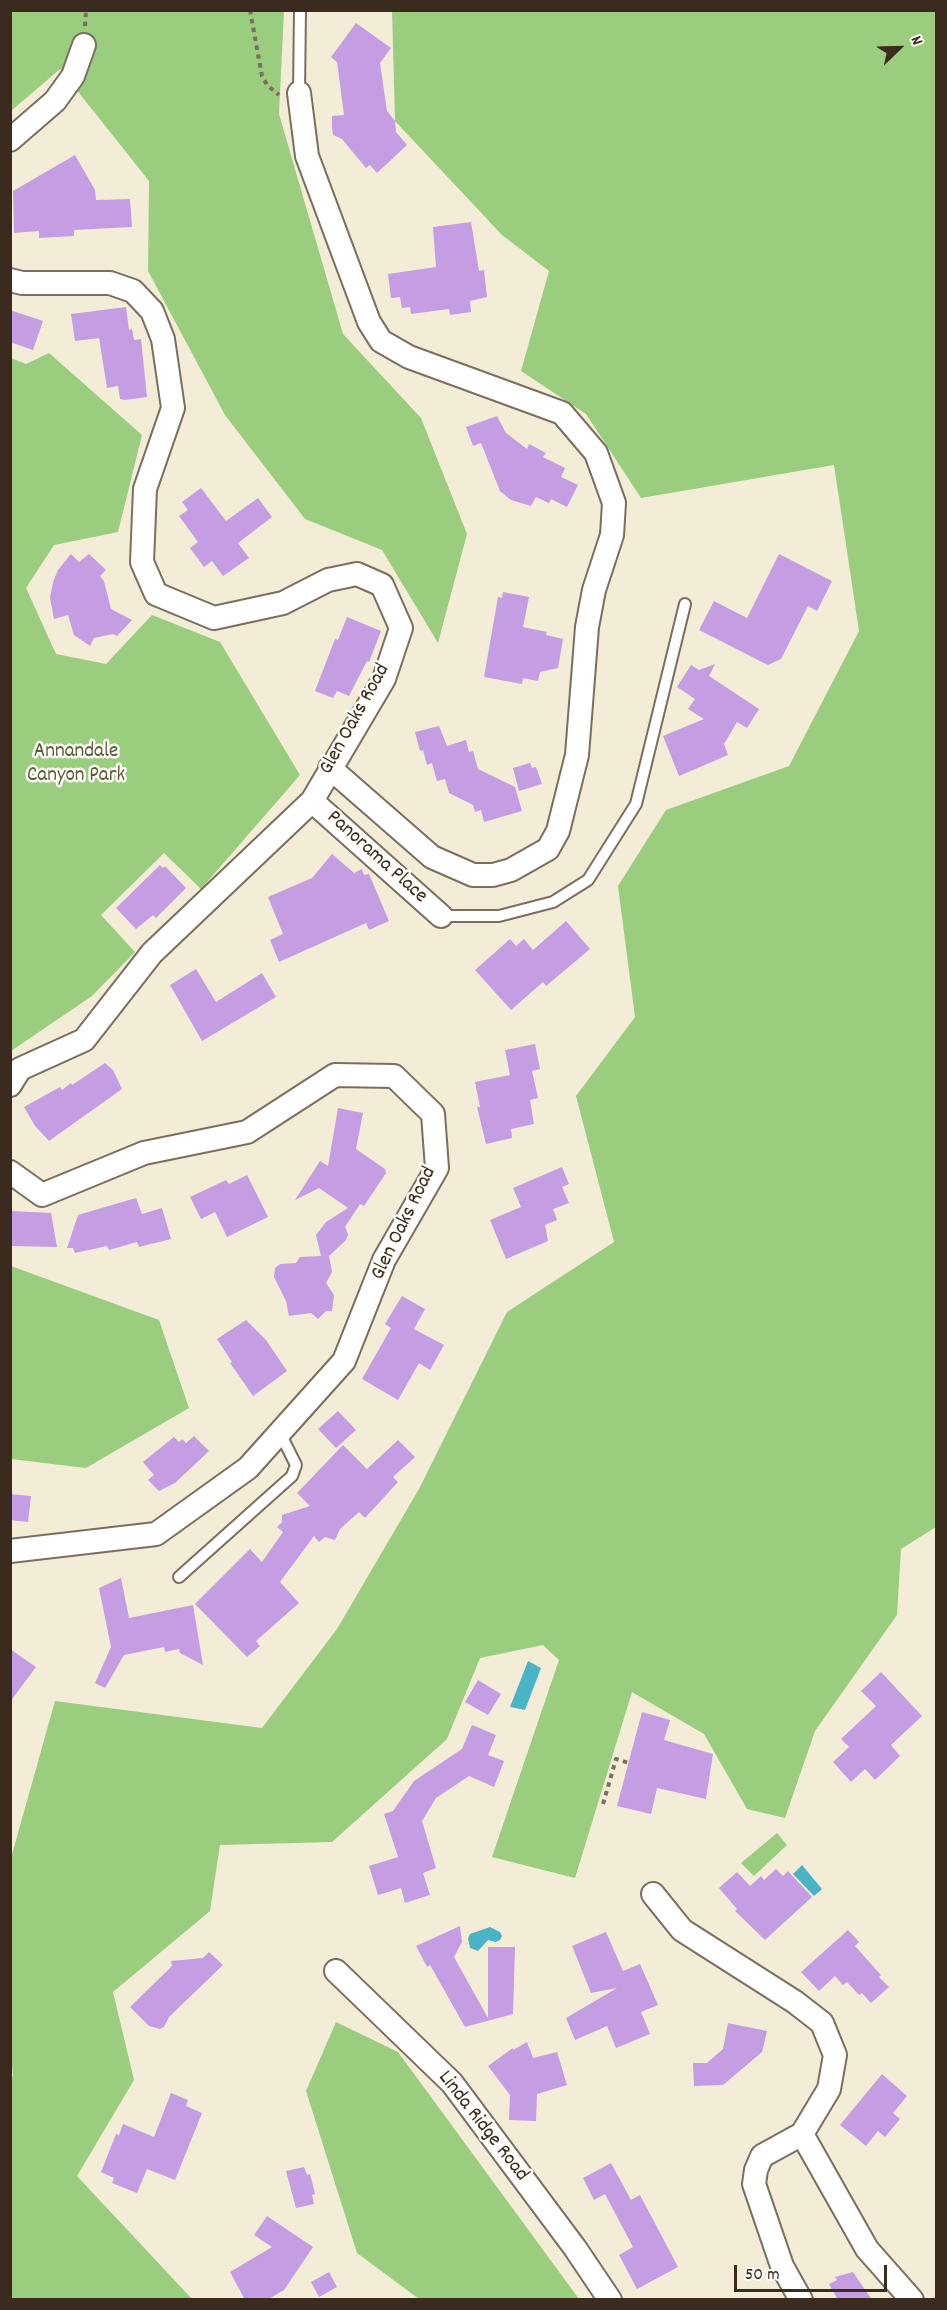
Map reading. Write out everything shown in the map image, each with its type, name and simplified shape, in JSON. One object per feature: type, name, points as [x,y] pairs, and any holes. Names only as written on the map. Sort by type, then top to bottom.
[{"type":"street","points":[[10,140],[56,101],[73,76],[84,45]]},
{"type":"street","points":[[299,93],[307,156],[369,322],[381,341],[409,357],[562,413],[596,453],[614,503],[612,535],[594,590],[588,627],[577,755],[558,831],[548,849],[511,870],[494,875],[466,873],[432,857],[330,768]]},
{"type":"street","name":"Glen Oaks Road","points":[[10,280],[22,283],[110,284],[133,291],[152,311],[163,339],[173,408],[145,489],[142,562],[156,594],[214,618],[283,603],[328,580],[357,574],[382,585],[401,628],[384,679],[312,801],[152,953],[84,1040],[20,1070],[10,1085]]},
{"type":"street","name":"Panorama Place","points":[[312,801],[441,916]]},
{"type":"street","name":"Glen Oaks Road","points":[[10,1173],[42,1195],[144,1153],[247,1132],[334,1075],[394,1076],[433,1114],[437,1168],[384,1260],[344,1361],[248,1468],[156,1534],[10,1551]]},
{"type":"street","points":[[653,1894],[682,1930],[795,2002],[822,2023],[835,2055],[829,2090],[802,2134],[762,2156],[756,2170],[754,2184],[782,2266],[801,2300]]},
{"type":"street","name":"Linda Ridge Road","points":[[336,1971],[452,2083],[575,2248],[610,2300]]},
{"type":"street","points":[[802,2134],[867,2249],[912,2300]]},
{"type":"lane","points":[[299,93],[300,10]]},
{"type":"lane","points":[[441,916],[499,916],[553,902],[588,880],[636,804],[685,604]]},
{"type":"lane","points":[[179,1577],[292,1476],[296,1465],[280,1432]]},
{"type":"path","points":[[250,10],[258,58],[267,85]]},
{"type":"path","points":[[603,1804],[616,1759],[628,1763]]},
{"type":"green space","points":[[11,11],[284,11],[279,114],[343,334],[421,418],[467,534],[438,643],[382,550],[305,519],[225,415],[148,271],[149,181],[60,69],[11,111]]},
{"type":"green space","points":[[392,11],[936,11],[936,1527],[901,1549],[897,1615],[815,1731],[785,1818],[747,1809],[704,1734],[632,1692],[575,1878],[492,1857],[559,1660],[543,1645],[480,1658],[447,1739],[332,1842],[220,1845],[210,1911],[113,1992],[134,2080],[77,2176],[192,2299],[11,2299],[10,2079],[13,2076],[10,2043],[11,1858],[55,1701],[262,1728],[337,1629],[419,1489],[507,1312],[614,1242],[576,1096],[635,1017],[618,886],[666,810],[789,766],[859,631],[834,465],[641,498],[586,414],[521,371],[549,271],[502,235],[395,121]]},
{"type":"green space","name":"Annandale Canyon Park","points":[[49,353],[142,435],[118,532],[54,545],[26,588],[56,654],[106,664],[152,615],[220,642],[300,775],[201,889],[164,853],[101,915],[135,952],[92,996],[11,1051],[11,358],[26,364]]},
{"type":"green space","points":[[11,1266],[159,1320],[189,1408],[86,1468],[11,1459]]},
{"type":"green space","points":[[777,1833],[787,1845],[754,1876],[741,1863]]},
{"type":"green space","points":[[336,2022],[398,2052],[579,2299],[419,2299],[357,2253],[306,2091]]},
{"type":"water","points":[[528,1661],[541,1668],[525,1710],[510,1707]]},
{"type":"water","points":[[802,1865],[822,1889],[814,1896],[793,1874]]},
{"type":"water","points":[[490,1927],[500,1932],[502,1936],[500,1940],[496,1942],[488,1940],[478,1951],[470,1948],[468,1938],[470,1934]]},
{"type":"building","points":[[356,23],[391,48],[380,63],[387,111],[395,121],[396,132],[407,145],[377,173],[370,165],[366,168],[342,139],[333,135],[332,128],[332,116],[344,115],[337,62],[331,57]]},
{"type":"building","points":[[75,155],[95,190],[96,200],[130,199],[132,227],[74,230],[74,236],[39,238],[39,231],[14,233],[13,191]]},
{"type":"building","points":[[471,222],[479,271],[484,270],[487,297],[470,301],[471,312],[450,315],[449,309],[411,314],[410,307],[402,308],[400,297],[391,298],[388,274],[436,267],[433,227]]},
{"type":"building","points":[[126,307],[129,330],[132,329],[134,340],[141,339],[147,397],[125,400],[120,399],[118,386],[107,388],[99,338],[75,341],[71,314]]},
{"type":"building","points":[[10,310],[43,321],[33,350],[10,342]]},
{"type":"building","points":[[497,416],[506,433],[527,449],[529,444],[546,453],[543,457],[565,468],[561,477],[578,485],[567,507],[551,499],[549,503],[536,497],[531,506],[511,500],[500,491],[481,443],[473,446],[466,427]]},
{"type":"building","points":[[201,488],[226,521],[258,498],[272,517],[238,543],[249,558],[223,576],[212,561],[204,567],[190,548],[198,542],[179,516],[188,510],[182,502]]},
{"type":"building","points":[[71,554],[79,562],[89,554],[106,570],[100,576],[104,581],[111,609],[132,620],[117,636],[113,634],[94,638],[90,646],[74,635],[68,615],[54,619],[50,598],[53,582],[58,570]]},
{"type":"building","points":[[779,554],[832,581],[817,611],[808,606],[781,659],[768,665],[699,630],[714,601],[747,618]]},
{"type":"building","points":[[503,592],[529,597],[523,627],[547,632],[546,635],[563,639],[558,668],[540,672],[538,681],[523,678],[522,684],[484,677],[498,597],[502,598]]},
{"type":"building","points":[[347,617],[381,631],[369,662],[367,661],[349,696],[337,691],[333,698],[315,691],[335,639],[338,640]]},
{"type":"building","points":[[715,664],[709,676],[759,709],[747,728],[737,722],[724,744],[728,755],[679,776],[663,736],[704,719],[688,709],[695,699],[677,687],[691,665],[699,670]]},
{"type":"building","points":[[439,726],[447,746],[466,740],[469,752],[473,751],[478,769],[515,787],[522,811],[484,822],[481,810],[475,812],[473,805],[449,793],[445,779],[437,781],[432,763],[427,765],[423,750],[420,751],[415,732]]},
{"type":"building","points":[[530,763],[532,768],[536,767],[542,784],[519,791],[513,768]]},
{"type":"building","points":[[332,854],[354,873],[362,869],[364,875],[369,874],[389,921],[369,930],[366,923],[279,962],[270,940],[283,934],[268,897],[312,878]]},
{"type":"building","points":[[160,865],[163,868],[165,866],[186,888],[156,918],[153,915],[136,929],[116,908]]},
{"type":"building","points":[[566,921],[590,949],[546,986],[543,982],[511,1010],[475,970],[510,939],[516,946],[524,939],[533,950]]},
{"type":"building","points":[[196,969],[216,1002],[262,973],[276,997],[202,1041],[170,985]]},
{"type":"building","points":[[535,1044],[540,1069],[532,1071],[538,1098],[530,1100],[534,1124],[511,1129],[512,1138],[486,1144],[477,1107],[480,1107],[475,1082],[510,1075],[505,1050]]},
{"type":"building","points":[[105,1063],[113,1070],[122,1089],[49,1141],[35,1126],[24,1107],[60,1087],[62,1090],[71,1083],[72,1085]]},
{"type":"building","points":[[338,1108],[363,1113],[356,1149],[385,1169],[386,1173],[364,1206],[360,1204],[345,1227],[348,1234],[346,1240],[329,1256],[332,1272],[326,1283],[334,1295],[332,1311],[326,1311],[318,1319],[311,1313],[289,1316],[286,1301],[274,1277],[275,1268],[280,1264],[296,1263],[300,1257],[321,1256],[316,1235],[326,1222],[348,1208],[319,1188],[295,1200],[320,1161],[328,1166]]},
{"type":"building","points":[[562,1167],[569,1184],[562,1187],[569,1203],[553,1209],[557,1220],[545,1225],[548,1241],[506,1259],[490,1220],[521,1207],[513,1188]]},
{"type":"building","points":[[247,1175],[268,1217],[227,1237],[215,1212],[201,1219],[190,1197],[226,1180],[229,1184]]},
{"type":"building","points":[[136,1198],[142,1214],[162,1208],[171,1239],[139,1247],[137,1242],[109,1250],[107,1246],[75,1253],[73,1248],[67,1248],[78,1215]]},
{"type":"building","points":[[10,1211],[51,1213],[57,1247],[10,1246]]},
{"type":"building","points":[[402,1296],[425,1309],[414,1329],[444,1345],[430,1370],[419,1363],[398,1400],[362,1379],[391,1328],[385,1324]]},
{"type":"building","points":[[246,1320],[266,1340],[287,1371],[253,1396],[230,1363],[232,1362],[217,1339]]},
{"type":"building","points":[[338,1411],[356,1430],[336,1448],[318,1429]]},
{"type":"building","points":[[194,1436],[209,1451],[175,1483],[159,1491],[148,1480],[154,1475],[143,1462],[174,1437],[179,1442],[182,1439],[186,1443]]},
{"type":"building","points":[[398,1440],[415,1457],[393,1477],[398,1482],[365,1518],[359,1512],[340,1529],[335,1540],[325,1537],[319,1542],[314,1536],[280,1582],[299,1603],[256,1641],[260,1646],[247,1657],[195,1604],[250,1549],[262,1562],[283,1532],[277,1527],[282,1522],[282,1515],[310,1506],[297,1493],[343,1445],[367,1469]]},
{"type":"building","points":[[10,1494],[31,1496],[28,1522],[10,1520]]},
{"type":"building","points":[[121,1578],[129,1618],[193,1605],[203,1665],[180,1653],[179,1649],[165,1652],[164,1647],[124,1655],[105,1688],[95,1683],[111,1647],[99,1588]]},
{"type":"building","points":[[10,1649],[36,1667],[10,1702]]},
{"type":"building","points":[[881,1672],[922,1716],[891,1745],[900,1756],[875,1780],[865,1769],[851,1782],[833,1762],[849,1747],[841,1739],[876,1706],[861,1691]]},
{"type":"building","points":[[478,1680],[501,1694],[488,1715],[465,1702]]},
{"type":"building","points":[[642,1712],[670,1720],[664,1740],[713,1754],[706,1799],[657,1788],[651,1814],[617,1806]]},
{"type":"building","points":[[472,1725],[496,1735],[488,1755],[504,1761],[494,1787],[469,1776],[436,1798],[422,1821],[436,1868],[423,1873],[430,1895],[405,1903],[401,1888],[378,1895],[369,1866],[398,1857],[384,1814],[393,1811],[414,1781],[462,1749]]},
{"type":"building","points":[[776,1869],[783,1876],[788,1871],[812,1897],[765,1940],[735,1911],[737,1909],[719,1888],[737,1872],[750,1886],[761,1876],[764,1880]]},
{"type":"building","points":[[460,1926],[462,1942],[454,1957],[488,2018],[488,1947],[515,1947],[513,2014],[465,2027],[430,1965],[427,1967],[416,1946]]},
{"type":"building","points":[[848,1930],[859,1942],[855,1946],[889,1987],[871,2003],[862,1993],[859,1995],[847,1982],[843,1985],[835,1976],[819,1991],[801,1972]]},
{"type":"building","points":[[606,1932],[623,1971],[640,1964],[658,2005],[641,2012],[650,2034],[616,2048],[607,2026],[575,2040],[566,2018],[617,1988],[591,1993],[572,1946]]},
{"type":"building","points":[[209,1952],[223,1965],[169,2017],[164,2027],[160,2029],[149,2026],[130,2007],[172,1966],[171,1961],[203,1958]]},
{"type":"building","points":[[728,2023],[767,2031],[762,2052],[723,2085],[694,2086],[693,2063],[707,2063],[723,2049]]},
{"type":"building","points":[[527,2042],[533,2058],[557,2052],[567,2085],[537,2094],[536,2121],[509,2120],[510,2095],[488,2066],[513,2048],[513,2050]]},
{"type":"building","points":[[882,2074],[907,2096],[893,2113],[900,2119],[885,2137],[878,2131],[866,2146],[840,2125]]},
{"type":"building","points":[[171,2093],[188,2100],[186,2106],[202,2113],[175,2180],[147,2169],[137,2193],[112,2183],[114,2178],[101,2172],[116,2134],[119,2135],[123,2124],[154,2137]]},
{"type":"building","points":[[611,2163],[631,2200],[640,2195],[678,2267],[637,2289],[619,2255],[633,2247],[605,2194],[594,2200],[583,2178]]},
{"type":"building","points":[[304,2167],[307,2175],[310,2174],[315,2194],[312,2195],[314,2204],[296,2208],[286,2171]]},
{"type":"building","points":[[267,2216],[313,2247],[284,2290],[267,2300],[245,2300],[230,2272],[272,2247],[254,2235]]},
{"type":"building","points":[[329,2272],[337,2287],[319,2297],[311,2282]]},
{"type":"building","points":[[853,2272],[872,2300],[838,2300],[829,2284],[837,2280],[835,2277]]}]
